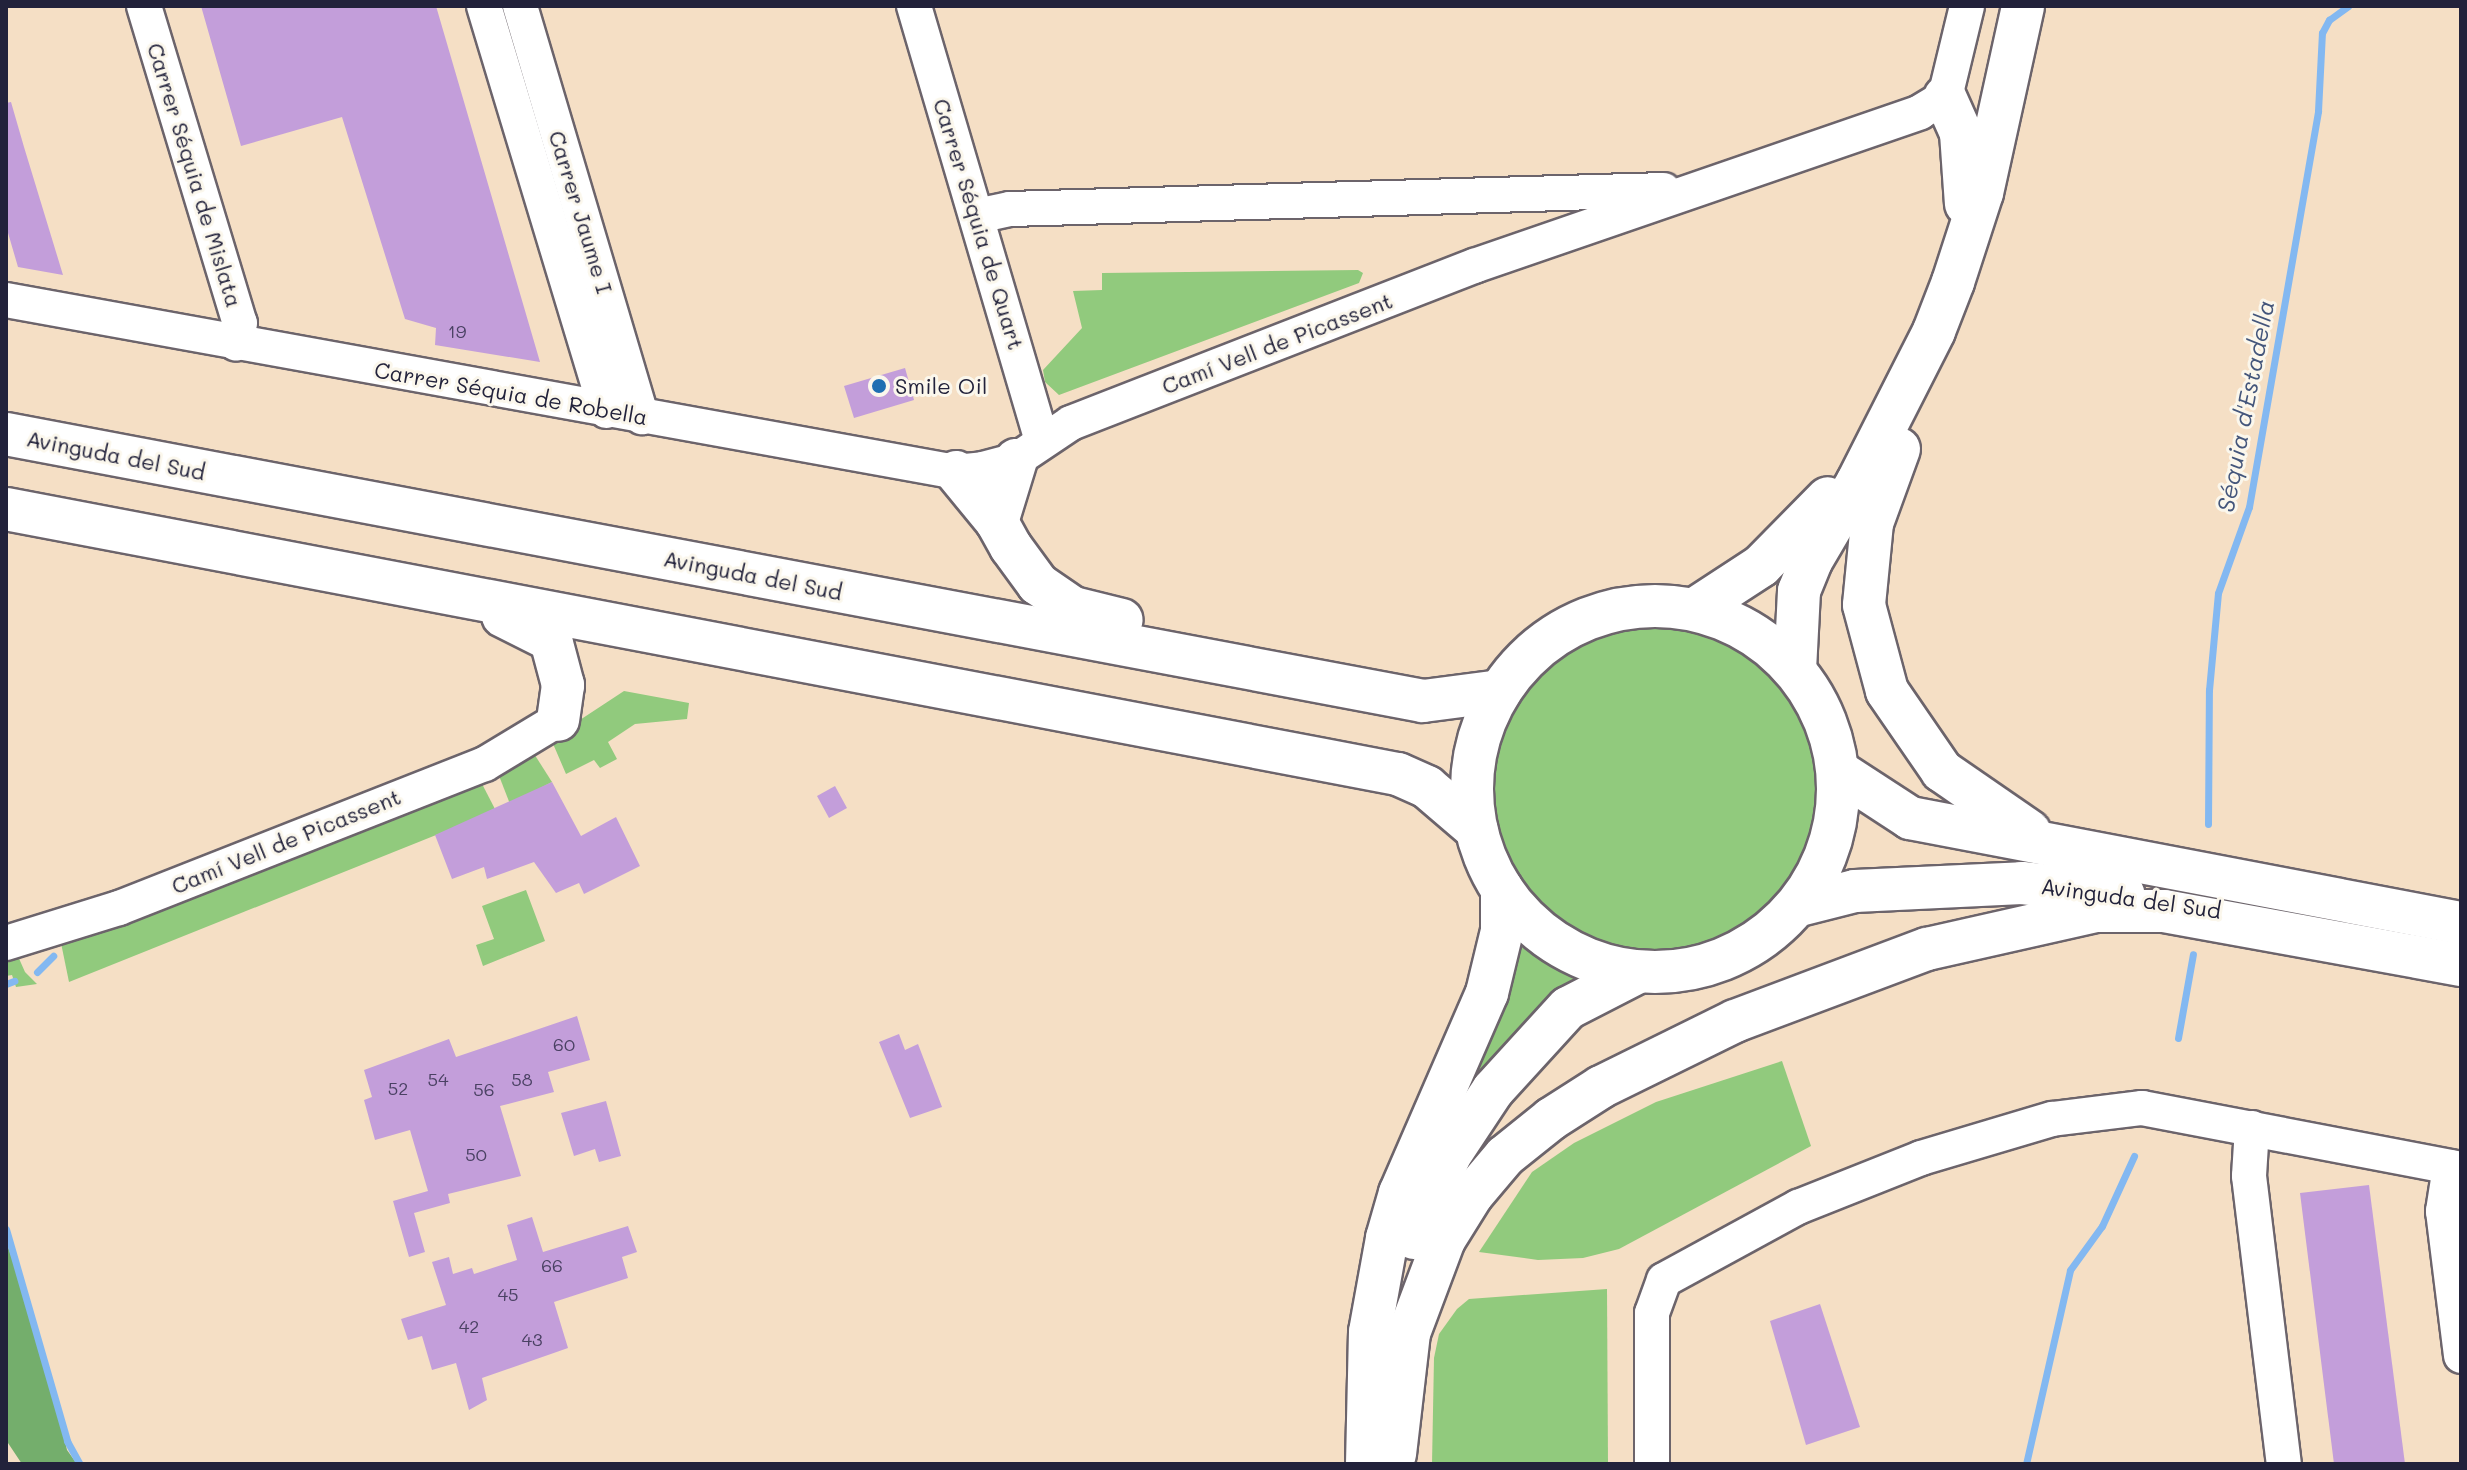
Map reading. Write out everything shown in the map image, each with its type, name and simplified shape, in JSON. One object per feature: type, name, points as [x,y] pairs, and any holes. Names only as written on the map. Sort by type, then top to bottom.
[{"type":"main road","points":[[1795,670],[1799,591],[1934,331],[1965,245],[2023,6]]},
{"type":"main road","points":[[1945,97],[1961,133],[1965,245]]},
{"type":"main road","points":[[1934,331],[1929,382],[1872,523],[1864,605],[1887,691],[1942,771],[1992,810],[2058,848]]},
{"type":"main road","name":"Avinguda del Sud","points":[[6,434],[1423,701],[1500,691]]},
{"type":"main road","points":[[1695,609],[1761,566],[1812,519],[1873,445]]},
{"type":"main road","points":[[997,522],[1029,451]]},
{"type":"main road","points":[[956,472],[997,522],[1038,584],[1073,608],[1267,655],[1337,685]]},
{"type":"main road","points":[[6,509],[1398,774],[1427,787],[1476,829]]},
{"type":"main road","points":[[475,598],[551,640],[563,685],[558,720]]},
{"type":"main road","points":[[1639,606],[1695,609],[1750,631],[1795,670],[1824,717],[1838,771],[1837,819],[1823,864],[1799,905],[1753,946],[1697,969],[1636,973],[1587,960],[1544,936],[1502,889],[1476,829],[1472,782],[1480,735],[1500,691],[1536,648],[1584,619],[1639,606]]},
{"type":"main road","name":"Avinguda del Sud","points":[[1838,771],[1910,818],[2461,923]]},
{"type":"main road","name":"Avinguda del Sud","points":[[1799,905],[1855,891],[2022,883],[2168,899],[2461,959]]},
{"type":"main road","points":[[1386,1461],[1370,1332],[1387,1238],[1427,1126],[1487,993],[1502,931],[1502,889]]},
{"type":"main road","points":[[1386,1461],[1409,1333],[1444,1240],[1472,1195],[1505,1156],[1551,1119],[1601,1087],[1735,1021],[1927,949],[2096,911],[2164,911],[2461,965]]},
{"type":"main road","points":[[1386,1461],[1395,1314],[1403,1273],[1431,1192],[1470,1121],[1568,1008],[1636,973]]},
{"type":"street","name":"Carrer Séquia de Mislata","points":[[144,6],[240,323],[236,344]]},
{"type":"street","name":"Carrer Jaume I","points":[[484,6],[606,411]]},
{"type":"street","name":"Carrer Jaume I","points":[[520,6],[642,417]]},
{"type":"street","name":"Carrer Séquia de Quart","points":[[914,6],[977,216],[1029,451]]},
{"type":"street","points":[[1945,97],[1967,6]]},
{"type":"street","name":"Camí Vell de Picassent","points":[[1029,451],[1071,423],[1545,241],[1920,112],[1945,97]]},
{"type":"street","name":"Camí Vell de Picassent","points":[[977,216],[1010,209],[1696,189]]},
{"type":"street","points":[[1539,193],[1545,241]]},
{"type":"street","name":"Carrer Séquia de Robella","points":[[6,300],[956,472],[1029,451]]},
{"type":"street","name":"Camí Vell de Picassent","points":[[6,943],[119,908],[485,764],[558,720]]},
{"type":"street","points":[[1652,1464],[1652,1313],[1658,1290],[1674,1271],[1858,1182],[2052,1119],[2142,1108],[2456,1168],[2443,1211],[2461,1356]]},
{"type":"street","points":[[2252,1128],[2248,1166],[2284,1464]]},
{"type":"green space","points":[[1358,270],[1363,273],[1359,283],[1059,395],[1045,382],[1043,370],[1082,328],[1073,291],[1102,290],[1102,273]]},
{"type":"green space","points":[[1636,623],[1668,623],[1700,630],[1730,642],[1758,660],[1781,683],[1806,725],[1818,773],[1815,821],[1806,853],[1781,895],[1758,918],[1730,936],[1700,948],[1668,955],[1636,955],[1604,948],[1574,936],[1546,918],[1523,895],[1505,867],[1493,837],[1486,805],[1486,773],[1493,741],[1505,711],[1523,683],[1546,660],[1574,642],[1604,630]]},
{"type":"green space","points":[[624,691],[689,703],[687,719],[635,724],[608,742],[617,759],[600,768],[594,760],[566,774],[551,739]]},
{"type":"green space","points":[[531,749],[552,782],[510,804],[496,768]]},
{"type":"green space","points":[[480,780],[496,811],[69,982],[61,943]]},
{"type":"green space","points":[[526,890],[545,941],[483,966],[476,945],[494,939],[482,906]]},
{"type":"green space","points":[[1519,938],[1542,958],[1582,977],[1411,1202]]},
{"type":"green space","points":[[17,954],[25,972],[37,984],[16,987],[12,975],[6,976],[6,955]]},
{"type":"green space","points":[[1782,1061],[1811,1146],[1619,1249],[1583,1258],[1538,1260],[1479,1252],[1532,1172],[1574,1143],[1656,1102]]},
{"type":"green space","points":[[6,1241],[42,1346],[67,1450],[77,1464],[22,1464],[6,1440]]},
{"type":"green space","points":[[1607,1289],[1608,1464],[1432,1464],[1434,1358],[1439,1334],[1457,1309],[1469,1299]]},
{"type":"building","points":[[201,6],[436,6],[540,362],[435,345],[436,328],[405,319],[342,117],[241,146]]},
{"type":"building","points":[[11,102],[63,275],[18,267],[6,226],[6,103]]},
{"type":"building","points":[[905,368],[914,400],[854,418],[844,386]]},
{"type":"building","points":[[552,782],[581,836],[616,817],[640,866],[584,894],[579,883],[556,893],[534,862],[487,879],[484,867],[452,879],[435,835]]},
{"type":"building","points":[[835,786],[847,808],[829,818],[817,796]]},
{"type":"building","points":[[577,1016],[590,1060],[548,1072],[554,1092],[500,1106],[521,1176],[448,1194],[450,1203],[414,1213],[425,1252],[409,1257],[393,1201],[428,1191],[410,1130],[375,1140],[364,1100],[372,1097],[364,1070],[449,1039],[456,1057]]},
{"type":"building","points":[[899,1034],[905,1050],[918,1044],[942,1107],[910,1118],[879,1042]]},
{"type":"building","points":[[606,1101],[621,1156],[599,1162],[595,1149],[574,1156],[561,1113]]},
{"type":"building","points":[[2369,1185],[2405,1464],[2334,1464],[2300,1193]]},
{"type":"building","points":[[532,1217],[543,1252],[628,1226],[637,1252],[622,1257],[628,1278],[554,1302],[568,1348],[482,1378],[487,1400],[469,1410],[456,1363],[432,1370],[422,1336],[408,1340],[401,1319],[446,1305],[432,1262],[449,1257],[453,1274],[472,1268],[474,1274],[517,1260],[507,1225]]},
{"type":"building","points":[[1820,1304],[1860,1427],[1806,1445],[1770,1321]]},
{"type":"waterway","name":"Séquia d'Estadella","points":[[2208,824],[2209,690],[2218,593],[2249,507],[2318,111],[2322,33],[2329,20],[2348,6]]},
{"type":"waterway","points":[[2178,1038],[2193,954]]},
{"type":"waterway","points":[[37,972],[53,956]]},
{"type":"waterway","points":[[6,984],[14,981]]},
{"type":"waterway","points":[[2026,1464],[2070,1270],[2102,1226],[2134,1156]]},
{"type":"waterway","points":[[6,1229],[67,1441],[80,1464]]},
{"type":"place","name":"Smile Oil","points":[[879,386]]}]
